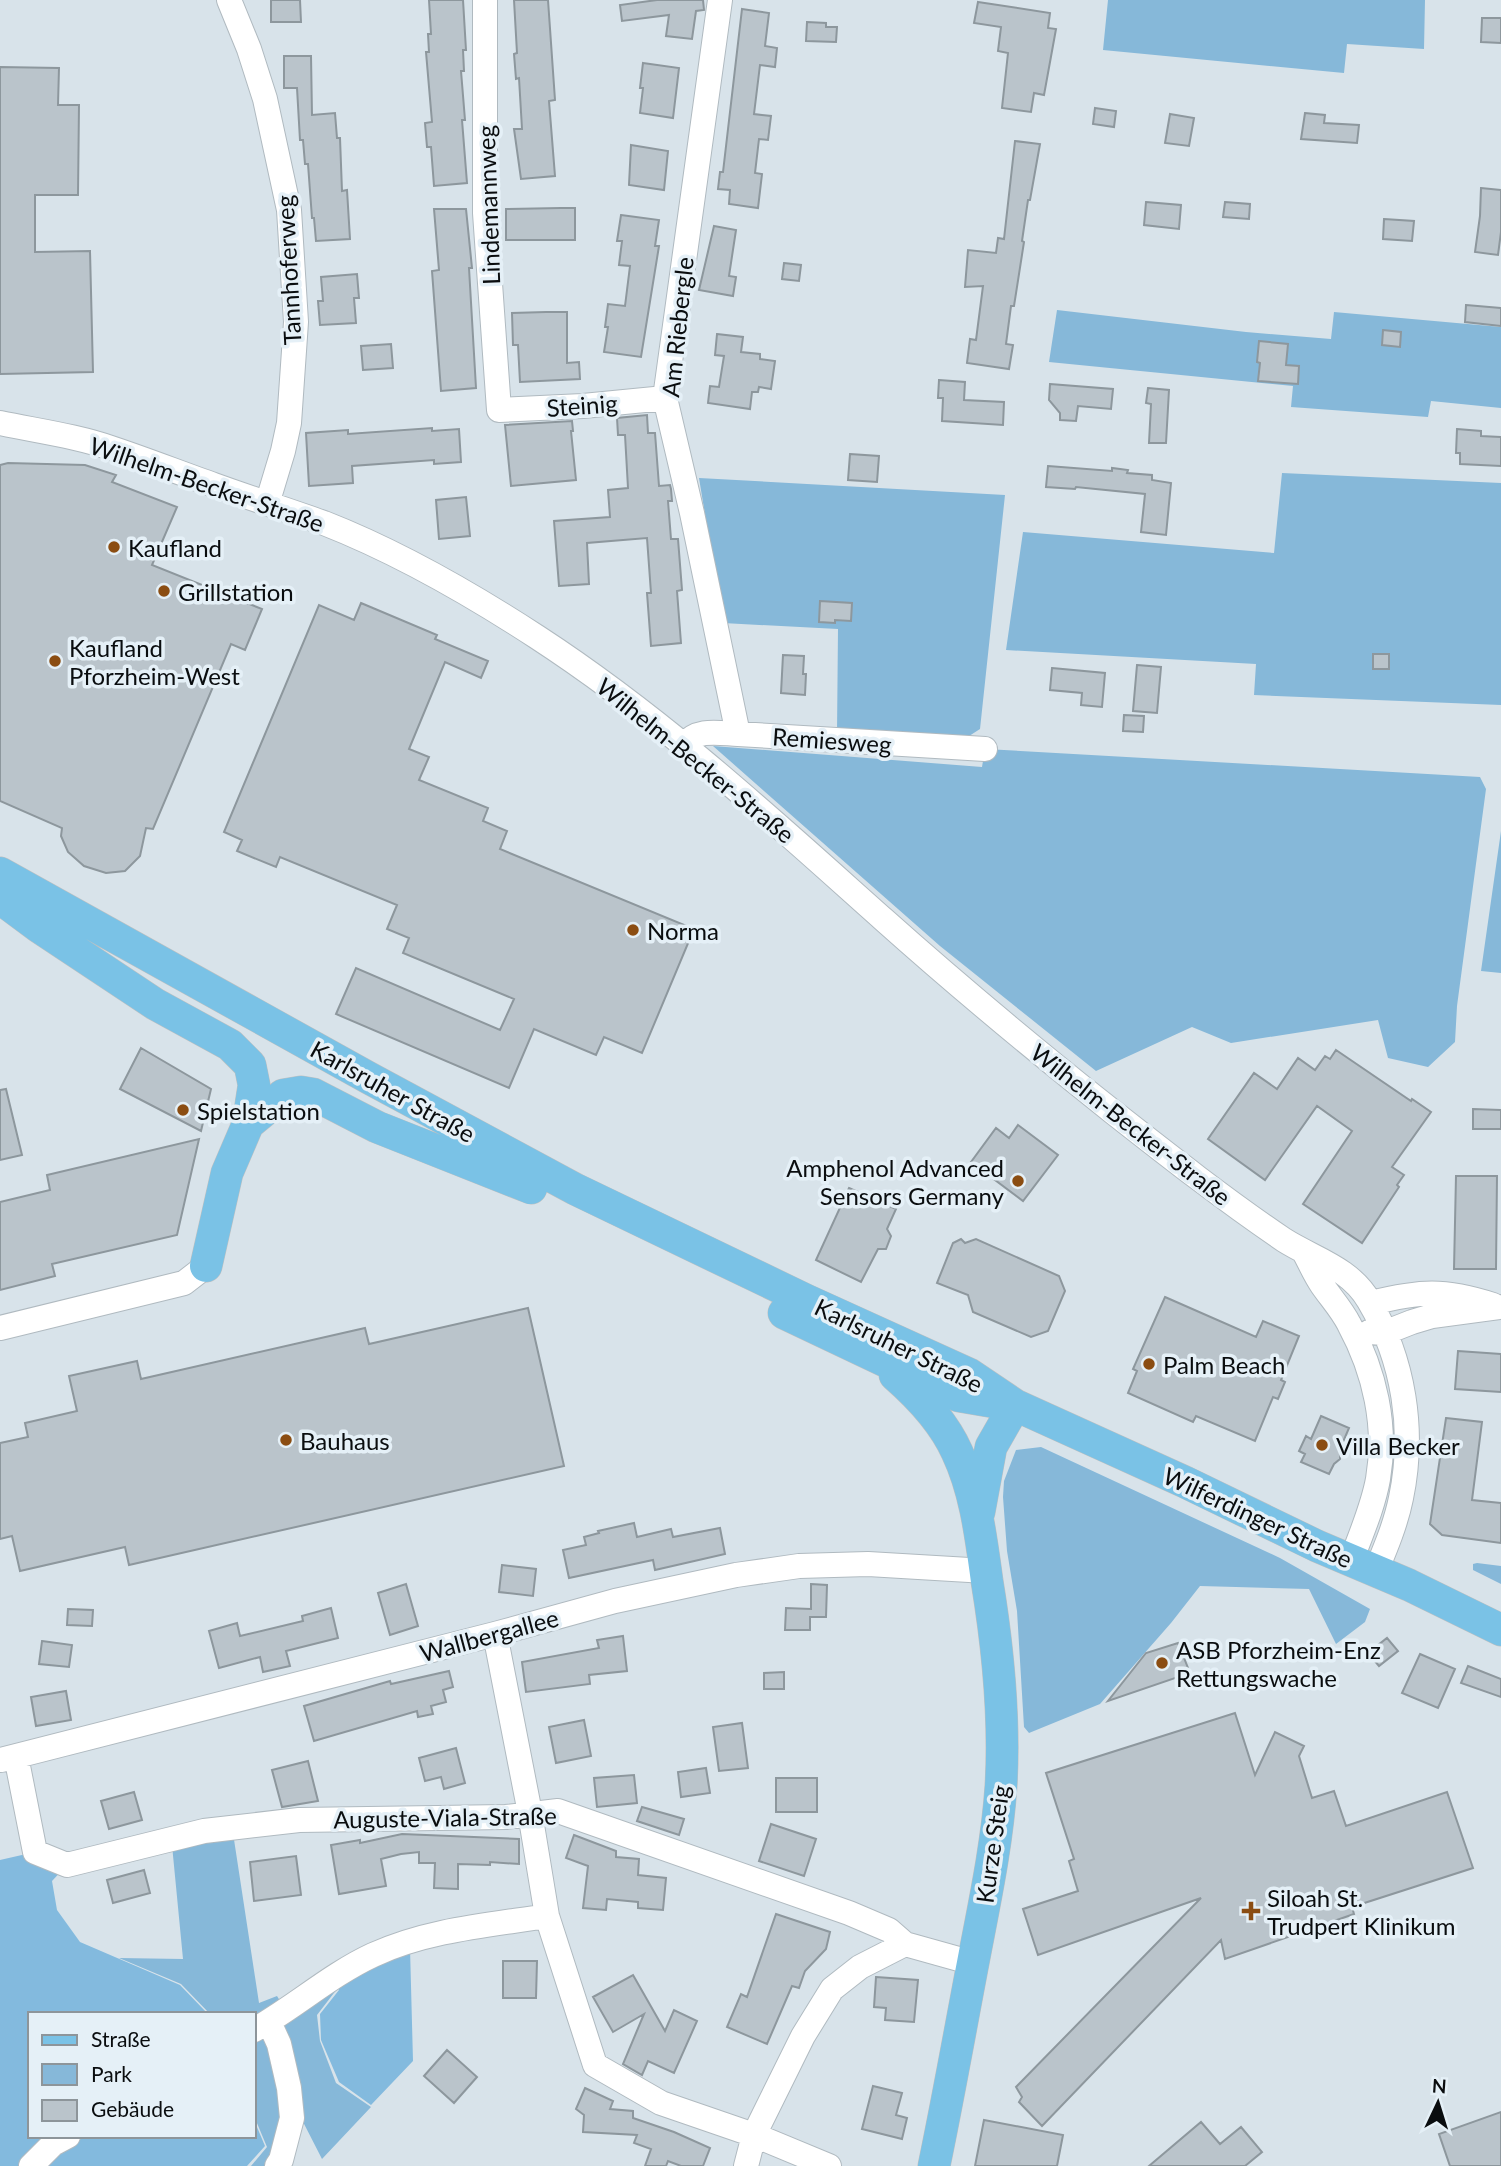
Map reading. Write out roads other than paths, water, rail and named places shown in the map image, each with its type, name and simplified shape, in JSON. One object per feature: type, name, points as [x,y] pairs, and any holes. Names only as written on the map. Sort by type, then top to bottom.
[{"type":"main road","name":"Karlsruher Straße","points":[[0,873],[369,1079],[564,1183],[750,1274],[969,1374],[1015,1405]]},
{"type":"main road","name":"Karlsruher Straße","points":[[0,897],[531,1188],[877,1359],[959,1396],[1015,1405]]},
{"type":"main road","points":[[0,897],[39,927],[155,1004],[230,1045],[243,1056],[252,1070],[254,1085],[248,1124],[227,1173],[206,1266]]},
{"type":"main road","points":[[248,1124],[283,1095],[301,1092],[313,1094],[377,1127],[531,1188]]},
{"type":"main road","name":"Kurze Steig","points":[[877,1359],[909,1387],[942,1425],[957,1452],[977,1518],[998,1675],[1002,1766],[993,1855],[934,2166]]},
{"type":"main road","points":[[965,1473],[978,1436],[992,1421],[1015,1405]]},
{"type":"main road","name":"Kurze Steig","points":[[977,1518],[991,1447],[1015,1405]]},
{"type":"main road","name":"Wilferdinger Straße","points":[[1015,1405],[1501,1630]]},
{"type":"street","name":"Tannhoferweg","points":[[229,0],[265,99],[289,210],[296,322],[289,423],[267,504]]},
{"type":"street","name":"Lindemannweg","points":[[485,0],[485,212],[499,410]]},
{"type":"street","name":"Am Riebergle","points":[[720,0],[665,398],[738,734]]},
{"type":"street","name":"Steinig","points":[[499,410],[665,398]]},
{"type":"street","name":"Wilhelm-Becker-Straße","points":[[0,423],[106,446],[324,524],[365,541],[458,590],[546,643],[623,697],[684,745],[1006,1025],[1205,1184],[1304,1252],[1347,1275],[1371,1303],[1395,1359],[1406,1416],[1407,1442],[1401,1500],[1390,1537],[1364,1566]]},
{"type":"street","name":"Remiesweg","points":[[684,745],[691,736],[699,733],[985,749]]},
{"type":"street","name":"Wilhelm-Becker-Straße","points":[[1304,1252],[1320,1283],[1349,1324],[1372,1377],[1380,1423],[1380,1452],[1377,1480],[1364,1527],[1364,1566]]},
{"type":"street","points":[[0,1328],[184,1283],[206,1266]]},
{"type":"street","points":[[1414,1293],[1451,1294],[1500,1307],[1432,1316],[1384,1333],[1366,1332],[1349,1324],[1371,1303],[1414,1293]]},
{"type":"street","name":"Wallbergallee","points":[[8,1758],[629,1598],[736,1575],[799,1566],[868,1564],[986,1571]]},
{"type":"street","points":[[495,1634],[547,1916],[595,2065],[661,2103],[754,2135],[829,2166]]},
{"type":"street","name":"Auguste-Viala-Straße","points":[[8,1758],[35,1852],[67,1865],[204,1831],[299,1820],[506,1817],[558,1811],[849,1913],[889,1930],[905,1944],[973,1963]]},
{"type":"street","points":[[276,2166],[281,2160],[292,2118],[289,2088],[279,2044],[261,2026],[321,1984],[386,1950],[467,1927],[547,1916]]},
{"type":"street","points":[[746,2166],[754,2135],[803,2036],[832,1989],[860,1967],[905,1944]]},
{"type":"street","points":[[31,2166],[53,2144],[64,2138]]},
{"type":"place","name":"Kaufland","points":[[114,547]]},
{"type":"place","name":"Grillstation","points":[[164,591]]},
{"type":"place","name":"Kaufland Pforzheim-West","points":[[55,661]]},
{"type":"place","name":"Norma","points":[[633,930]]},
{"type":"place","name":"Spielstation","points":[[183,1110]]},
{"type":"place","name":"Amphenol Advanced Sensors Germany","points":[[1018,1181]]},
{"type":"place","name":"Palm Beach","points":[[1149,1364]]},
{"type":"place","name":"Bauhaus","points":[[286,1440]]},
{"type":"place","name":"Villa Becker","points":[[1322,1445]]},
{"type":"place","name":"ASB Pforzheim-Enz Rettungswache","points":[[1162,1663]]},
{"type":"place","name":"Siloah St. Trudpert Klinikum","points":[[1251,1911]]}]
